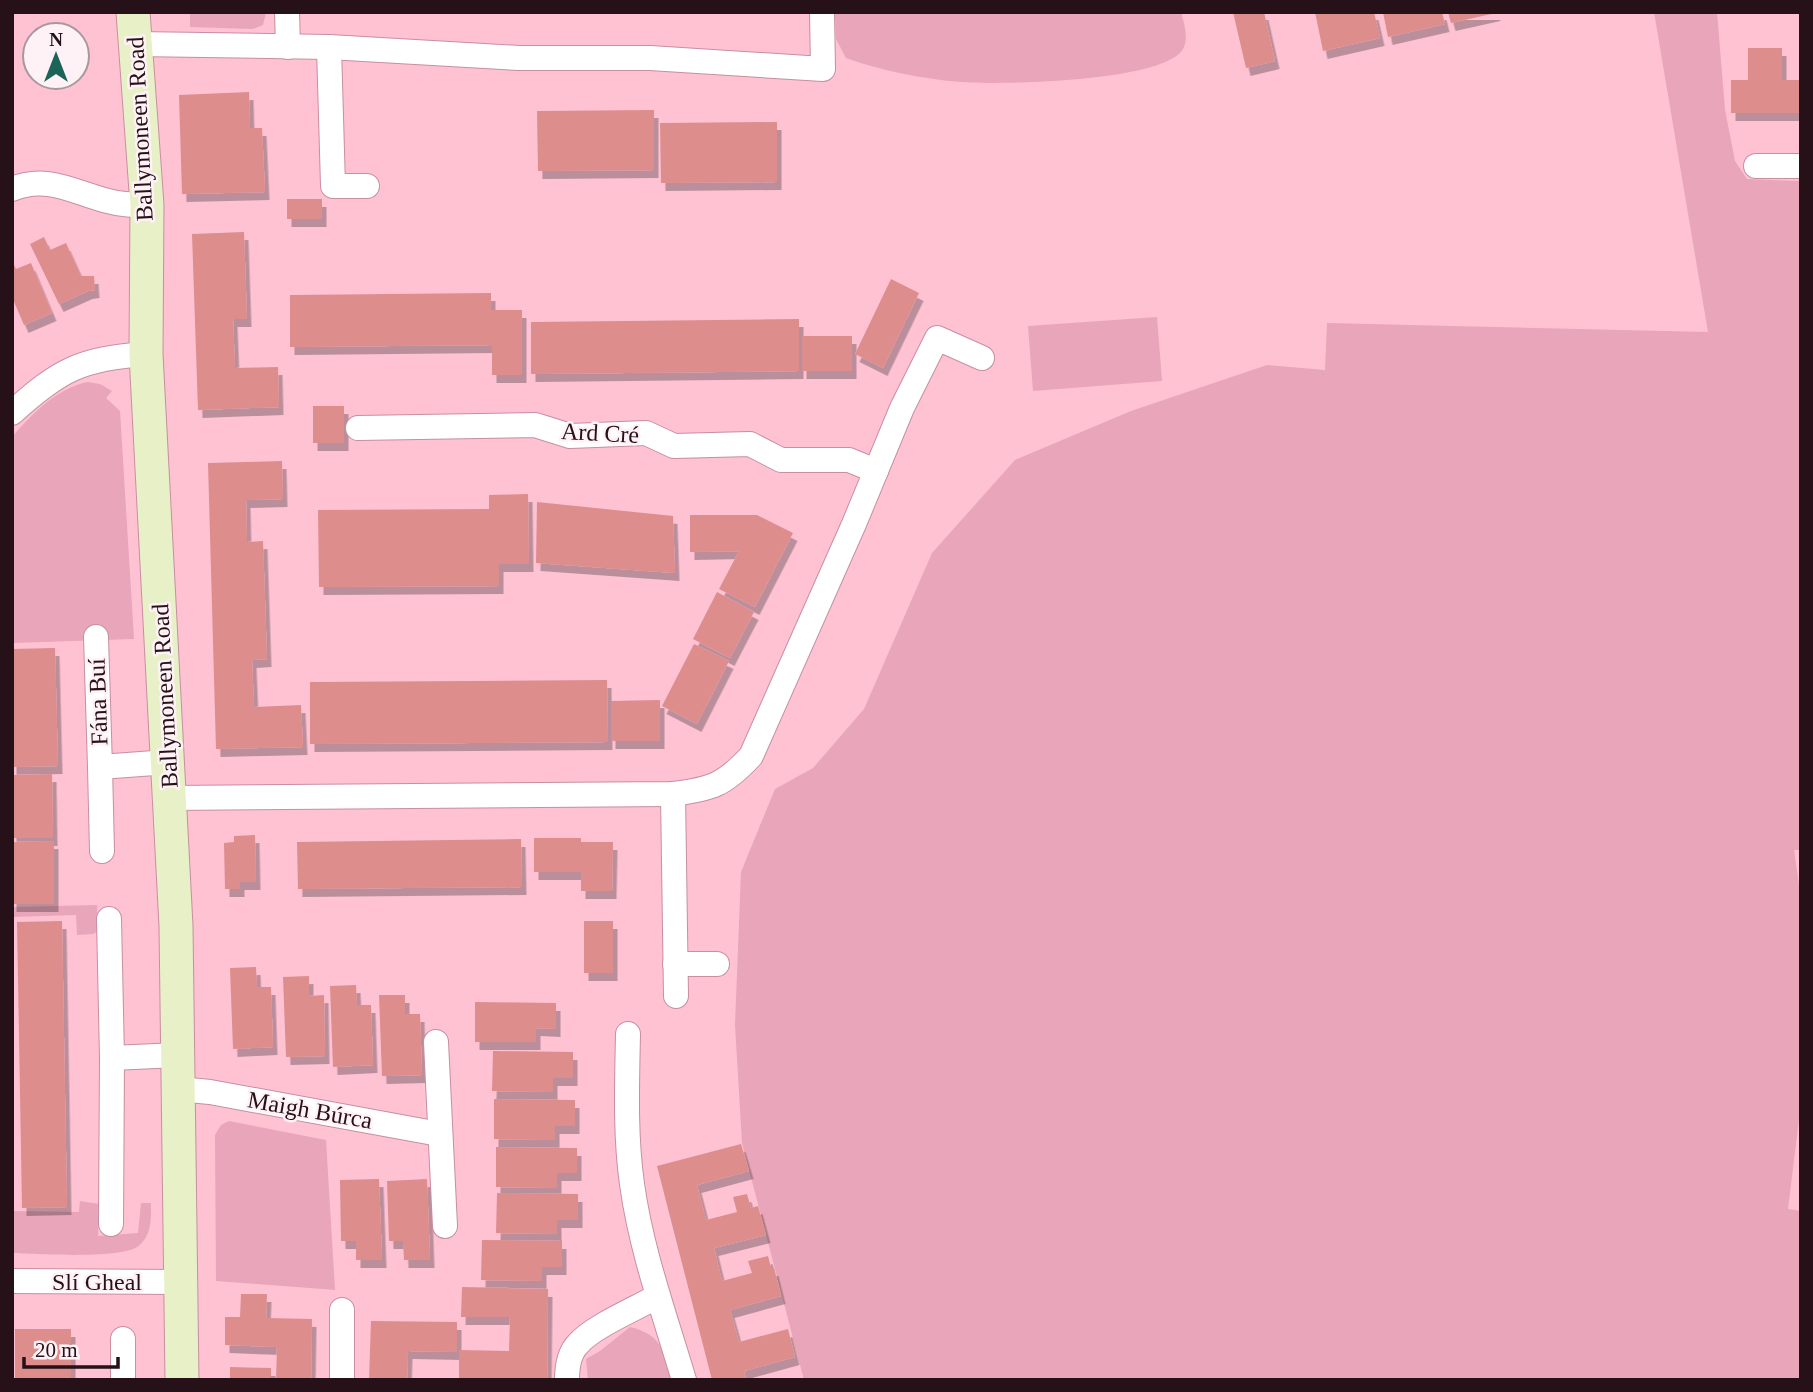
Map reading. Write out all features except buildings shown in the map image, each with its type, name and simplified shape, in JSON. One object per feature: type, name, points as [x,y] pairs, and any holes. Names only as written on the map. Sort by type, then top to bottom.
[{"type":"street","points":[[287,12],[288,47]]},
{"type":"street","points":[[134,28],[288,47],[519,58],[650,58],[823,69],[822,12]]},
{"type":"street","name":"Ballymoneen Road","points":[[134,28],[147,205],[146,354],[171,799],[179,1089],[182,1380]]},
{"type":"street","points":[[329,47],[333,186],[367,186]]},
{"type":"street","points":[[1756,166],[1801,166]]},
{"type":"street","points":[[12,189],[23,184],[55,184],[110,202],[147,205]]},
{"type":"street","points":[[171,799],[673,794],[715,786],[733,776],[751,756],[902,408],[937,338],[982,358]]},
{"type":"street","points":[[12,412],[46,383],[86,362],[146,354]]},
{"type":"street","name":"Ard Cré","points":[[358,428],[535,425],[570,436],[646,433],[674,446],[750,444],[781,460],[849,460],[876,471]]},
{"type":"street","name":"Fána Buí","points":[[96,637],[102,851]]},
{"type":"street","name":"Fána Buí","points":[[100,766],[168,762]]},
{"type":"street","points":[[673,794],[676,996]]},
{"type":"street","points":[[110,919],[111,1224]]},
{"type":"street","points":[[675,964],[717,964]]},
{"type":"street","points":[[628,1034],[628,1137],[631,1181],[658,1296],[684,1380]]},
{"type":"street","points":[[436,1042],[445,1226]]},
{"type":"street","points":[[112,1058],[178,1055]]},
{"type":"street","name":"Maigh Búrca","points":[[179,1089],[210,1092],[439,1134]]},
{"type":"street","name":"Slí Gheal","points":[[12,1281],[181,1282]]},
{"type":"street","points":[[567,1380],[568,1362],[576,1345],[658,1296]]},
{"type":"street","points":[[342,1310],[342,1380]]},
{"type":"street","points":[[123,1339],[123,1380]]},
{"type":"shaded area","points":[[190,12],[266,12],[263,25],[253,29],[190,27]]},
{"type":"shaded area","points":[[835,12],[1181,12],[1186,41],[1183,49],[1170,60],[1115,75],[1043,82],[961,82],[903,74],[846,58],[836,39]]},
{"type":"shaded area","points":[[1654,12],[1717,12],[1725,110],[1735,161],[1747,179],[1801,181],[1801,850],[1794,850],[1801,899],[1801,1103],[1788,1209],[1801,1211],[1801,1380],[804,1380],[742,1143],[735,1025],[741,872],[775,789],[813,768],[864,709],[932,553],[1015,460],[1131,411],[1267,365],[1325,370],[1327,323],[1708,332]]},
{"type":"shaded area","points":[[1157,317],[1162,381],[1033,391],[1028,326]]},
{"type":"shaded area","points":[[87,382],[100,384],[112,391],[106,398],[120,411],[134,639],[12,643],[12,437],[36,411],[55,396]]},
{"type":"shaded area","points":[[97,905],[98,931],[93,934],[77,935],[76,915],[12,917],[12,907]]},
{"type":"shaded area","points":[[229,1121],[326,1140],[335,1290],[216,1281],[215,1135],[221,1125]]},
{"type":"shaded area","points":[[80,1201],[99,1204],[98,1236],[138,1233],[141,1203],[151,1203],[150,1227],[146,1238],[137,1247],[113,1253],[12,1253],[12,1211],[79,1212]]},
{"type":"shaded area","points":[[630,1327],[649,1335],[660,1346],[672,1380],[588,1380],[586,1359]]}]
